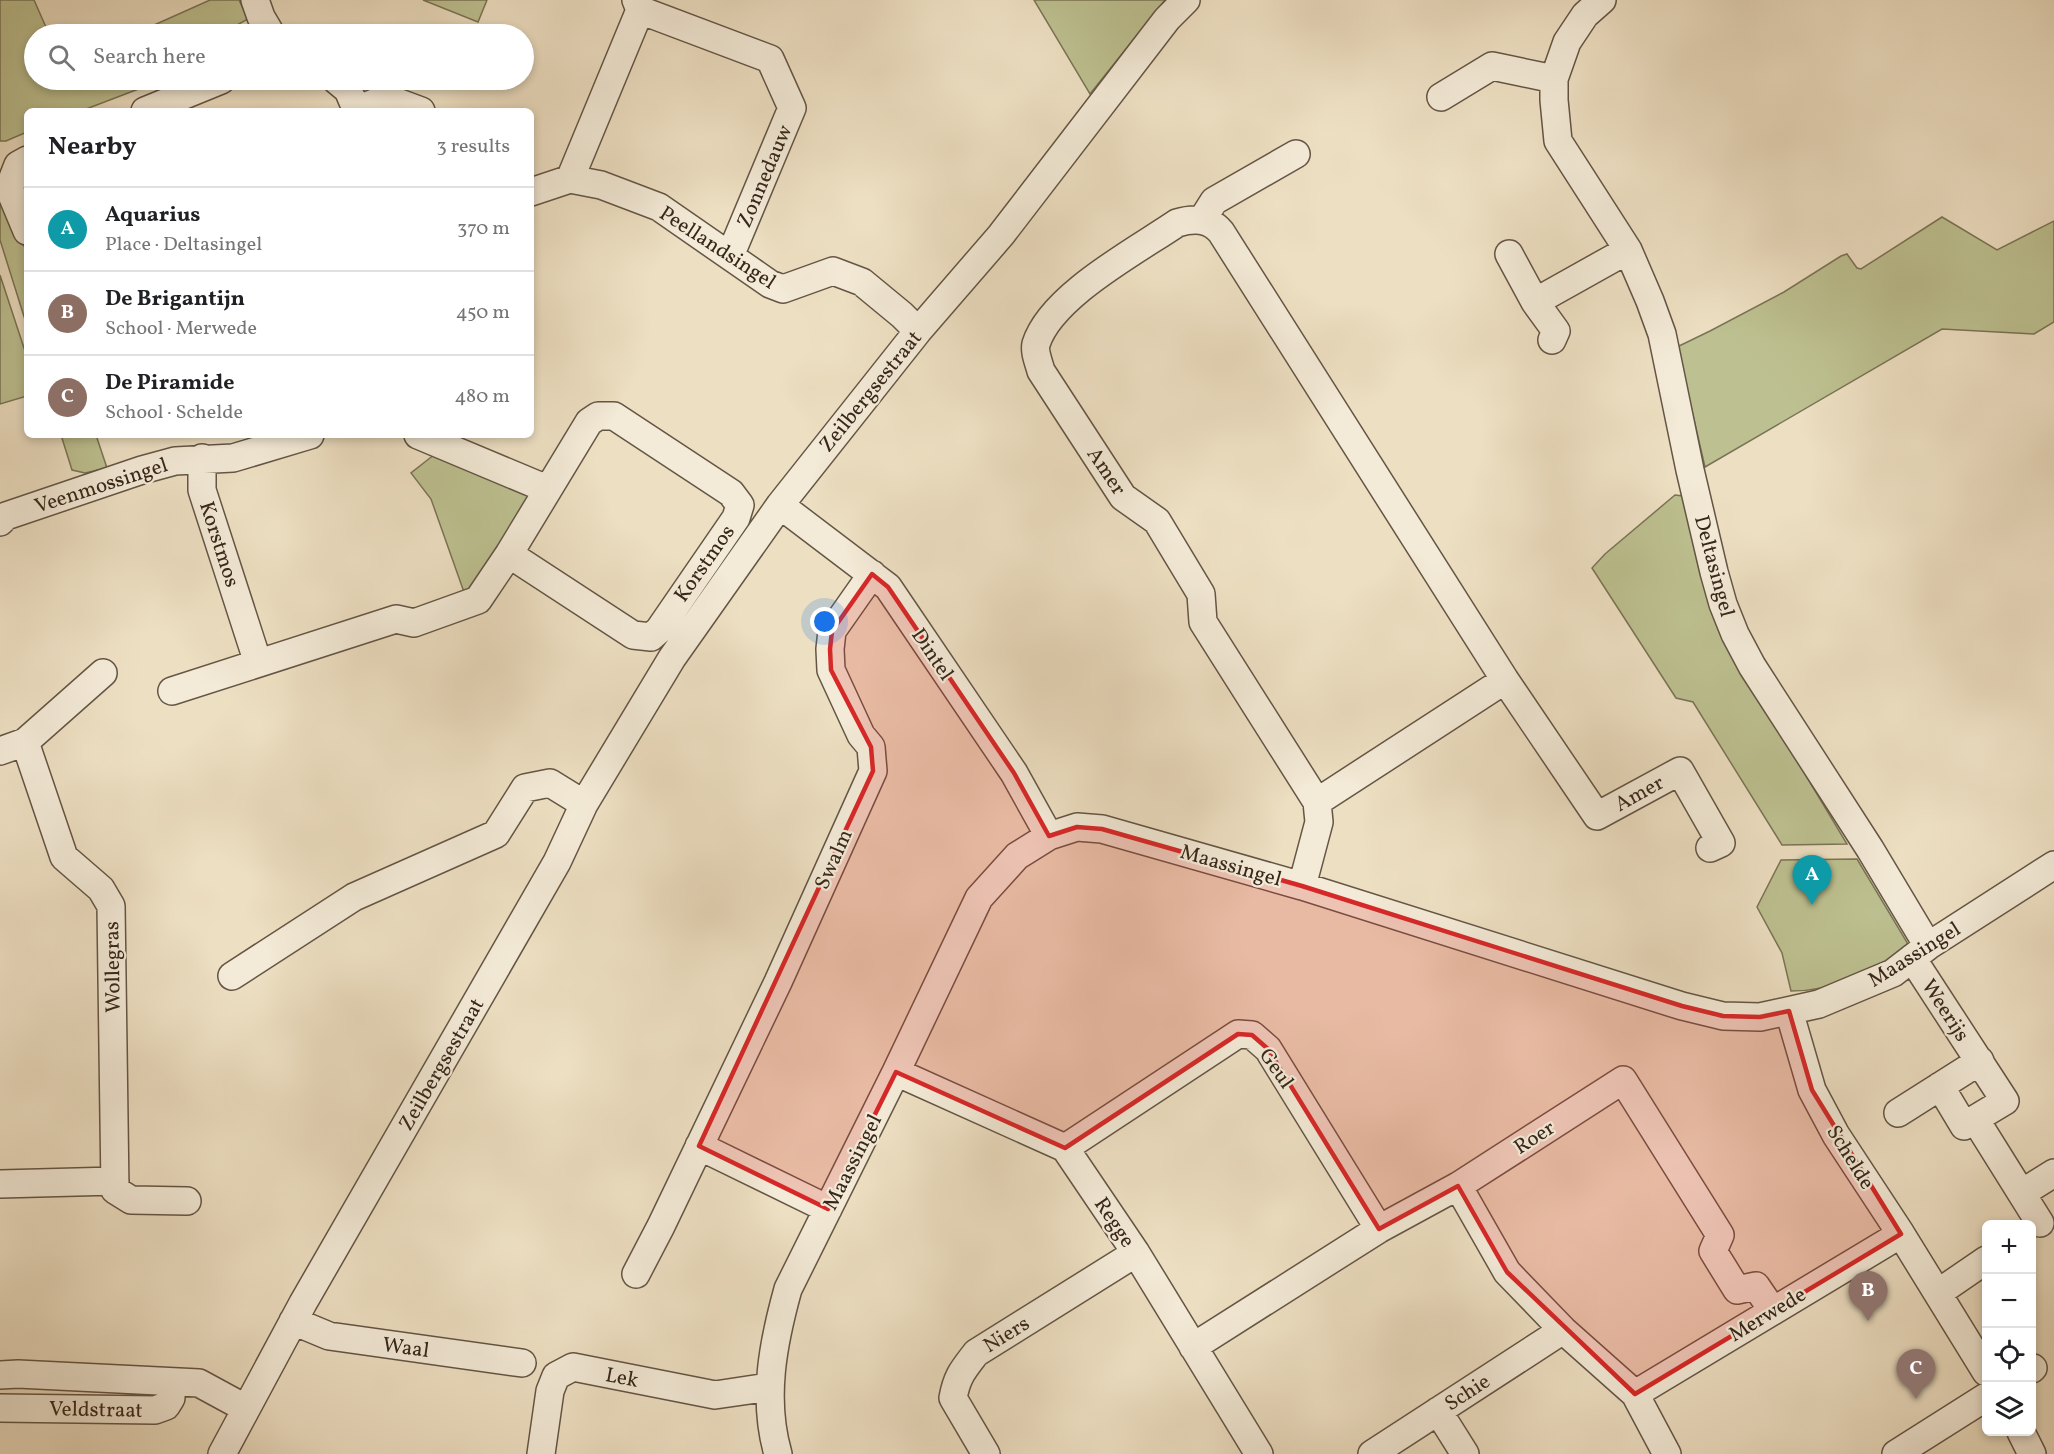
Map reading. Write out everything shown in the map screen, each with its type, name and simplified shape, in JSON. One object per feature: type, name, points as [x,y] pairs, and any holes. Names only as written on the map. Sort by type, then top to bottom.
[{"type":"street","points":[[255,0],[265,24]]},
{"type":"street","name":"Zeilbergsestraat","points":[[222,1454],[293,1321],[557,862],[584,804],[672,658],[780,505],[918,331],[1001,235],[1167,19],[1186,0]]},
{"type":"street","name":"Deltasingel","points":[[1602,0],[1585,15],[1567,42],[1554,79],[1558,141],[1628,250],[1662,334],[1714,572],[1735,634],[1752,666],[1870,849],[1920,952]]},
{"type":"street","name":"Zonnedauw","points":[[570,179],[638,5],[770,59],[792,108],[730,256]]},
{"type":"street","points":[[1441,97],[1492,66],[1554,79]]},
{"type":"street","points":[[152,108],[196,90]]},
{"type":"street","points":[[348,90],[356,108]]},
{"type":"street","points":[[364,108],[386,98],[413,108]]},
{"type":"street","points":[[1202,220],[1214,201],[1296,154]]},
{"type":"street","points":[[24,162],[18,165],[9,188],[24,224]]},
{"type":"street","points":[[534,187],[570,179]]},
{"type":"street","name":"Peellandsingel","points":[[570,179],[601,185],[658,207],[770,284],[783,289],[833,271],[862,282],[918,331]]},
{"type":"street","name":"Amer","points":[[1317,802],[1203,622],[1201,594],[1157,521],[1123,497],[1041,371],[1035,347],[1046,323],[1083,286],[1177,224],[1190,219],[1202,220],[1215,225],[1221,232],[1505,680],[1597,816],[1680,771],[1721,843],[1710,848]]},
{"type":"street","points":[[1535,302],[1628,250]]},
{"type":"street","points":[[1509,255],[1535,302],[1556,331],[1552,340]]},
{"type":"street","name":"Korstmos","points":[[172,691],[396,619],[414,623],[478,600],[509,554],[589,422],[598,416],[614,416],[731,493],[740,505],[736,518],[659,630],[651,637],[633,635],[509,554]]},
{"type":"street","name":"Veenmossingel","points":[[0,522],[6,516],[142,470],[175,461],[233,458],[300,438]]},
{"type":"street","points":[[425,438],[547,489]]},
{"type":"street","name":"Korstmos","points":[[202,458],[202,490],[258,663]]},
{"type":"street","name":"Dintel","points":[[780,505],[888,587],[1014,773],[1049,836]]},
{"type":"street","name":"Swalm","points":[[636,1274],[778,982],[873,771],[871,747],[861,735],[831,670],[830,649],[832,631],[872,574]]},
{"type":"street","name":"Wollegras","points":[[103,673],[12,747],[64,857],[101,889],[111,906],[115,1181]]},
{"type":"street","points":[[1302,886],[1318,822],[1317,802],[1505,680]]},
{"type":"street","points":[[232,976],[354,897],[496,834],[525,788],[550,783],[584,804]]},
{"type":"street","name":"Maassingel","points":[[778,1454],[773,1438],[769,1387],[778,1328],[788,1289],[979,898],[1017,856],[1049,836],[1077,827],[1102,829],[1302,886],[1682,1006],[1723,1016],[1760,1017],[1819,1004],[1893,973],[1920,952],[2054,865]]},
{"type":"street","name":"Weerijs","points":[[1920,952],[1980,1061],[2005,1101],[1975,1119]]},
{"type":"street","name":"Schelde","points":[[1789,1011],[1812,1090],[1836,1135],[1901,1234],[1982,1365]]},
{"type":"street","name":"Geul","points":[[1065,1148],[1238,1034],[1252,1035],[1268,1049],[1380,1229]]},
{"type":"street","name":"Weerijs","points":[[1898,1113],[1980,1061]]},
{"type":"street","points":[[896,1072],[1065,1148]]},
{"type":"street","name":"Roer","points":[[1193,1347],[1380,1229],[1458,1186],[1623,1080],[1720,1235],[1713,1251],[1737,1290],[1756,1286],[1773,1311]]},
{"type":"street","points":[[1940,1086],[1964,1126],[1975,1119],[2042,1222]]},
{"type":"street","points":[[699,1146],[828,1209]]},
{"type":"street","name":"Regge","points":[[1065,1148],[1136,1253],[1259,1454]]},
{"type":"street","points":[[2022,1193],[2054,1173]]},
{"type":"street","points":[[0,1184],[115,1181],[116,1190],[131,1200],[187,1201]]},
{"type":"street","points":[[1458,1186],[1507,1272],[1563,1330],[1635,1394],[1667,1454]]},
{"type":"street","name":"Merwede","points":[[1635,1394],[1901,1234]]},
{"type":"street","name":"Niers","points":[[986,1454],[953,1398],[956,1379],[976,1353],[1136,1253]]},
{"type":"street","points":[[1938,1293],[1982,1263]]},
{"type":"street","name":"Waal","points":[[293,1321],[329,1336],[522,1363]]},
{"type":"street","name":"Schie","points":[[1372,1454],[1563,1330]]},
{"type":"street","name":"Lek","points":[[541,1454],[550,1391],[556,1376],[573,1367],[716,1395],[769,1387]]},
{"type":"street","name":"Veldstraat","points":[[0,1375],[199,1383],[245,1408]]},
{"type":"street","name":"Veldstraat","points":[[0,1408],[155,1410],[166,1407],[171,1398],[171,1382]]},
{"type":"street","points":[[1896,1454],[1982,1400]]},
{"type":"street","points":[[1438,1411],[1465,1454]]},
{"type":"street","points":[[2023,1436],[2032,1454]]},
{"type":"highlighted area","points":[[872,574],[888,587],[1014,773],[1049,836],[1077,827],[1102,829],[1302,886],[1682,1006],[1723,1016],[1760,1017],[1789,1011],[1812,1090],[1901,1234],[1635,1394],[1507,1272],[1458,1186],[1379,1229],[1268,1049],[1252,1035],[1238,1034],[1065,1148],[896,1072],[828,1209],[699,1146],[873,771],[871,747],[831,670],[830,649],[832,631]]},
{"type":"green space","points":[[0,0],[34,0],[45,24],[24,24],[24,90],[136,90],[89,108],[24,108],[24,133],[6,141],[0,141]]},
{"type":"green space","points":[[210,0],[239,0],[248,19],[239,24],[156,24]]},
{"type":"green space","points":[[423,0],[487,0],[478,22]]},
{"type":"green space","points":[[1034,0],[1165,0],[1090,94]]},
{"type":"green space","points":[[0,189],[24,246],[24,316],[0,240]]},
{"type":"green space","points":[[1942,217],[1997,250],[2054,221],[2054,322],[2034,334],[1942,329],[1705,467],[1677,347],[1784,292],[1841,256],[1847,254],[1857,268],[1861,269]]},
{"type":"green space","points":[[0,275],[24,348],[24,397],[0,404]]},
{"type":"green space","points":[[62,438],[97,438],[107,468],[85,473],[72,470]]},
{"type":"green space","points":[[435,454],[525,490],[531,507],[472,594],[464,592],[431,499],[411,473]]},
{"type":"green space","points":[[1675,495],[1683,496],[1711,611],[1719,631],[1847,844],[1782,845],[1693,702],[1676,698],[1592,568],[1605,554]]},
{"type":"green space","points":[[1857,859],[1909,949],[1853,979],[1823,988],[1791,991],[1782,953],[1757,907],[1781,860]]},
{"type":"place","name":"Aquarius","points":[[1812,905]]},
{"type":"place","name":"De Brigantijn","points":[[1868,1321]]},
{"type":"place","name":"De Piramide","points":[[1916,1399]]}]
